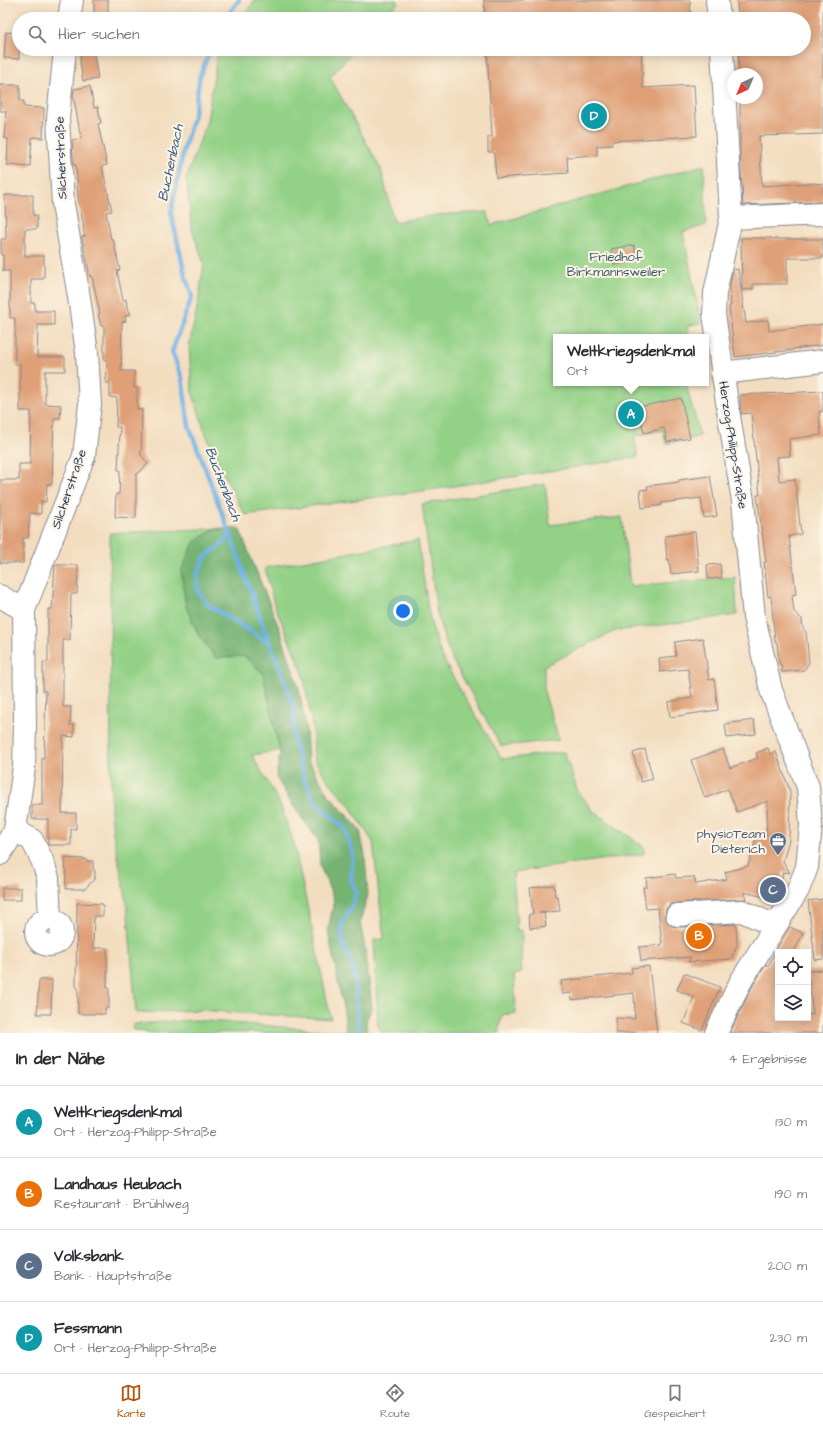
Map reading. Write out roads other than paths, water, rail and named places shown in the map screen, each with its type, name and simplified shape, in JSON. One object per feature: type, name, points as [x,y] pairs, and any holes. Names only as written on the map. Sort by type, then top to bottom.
[{"type":"street","points":[[69,12],[72,0]]},
{"type":"street","points":[[717,0],[718,12]]},
{"type":"street","name":"Silcherstraße","points":[[0,854],[15,830],[24,767],[24,610],[84,456],[90,404],[87,353],[63,204],[58,118],[64,56]]},
{"type":"street","name":"Herzog-Philipp-Straße","points":[[716,1033],[741,981],[798,890],[815,872],[817,824],[816,782],[771,690],[754,617],[743,501],[714,314],[715,293],[731,218],[722,56]]},
{"type":"street","points":[[731,218],[823,214]]},
{"type":"street","points":[[722,373],[823,361]]},
{"type":"street","points":[[0,596],[24,610]]},
{"type":"street","points":[[15,830],[32,840],[42,860],[48,878],[50,918]]},
{"type":"street","points":[[677,915],[742,911],[775,926]]},
{"type":"waterway","name":"Buchenbach","points":[[230,12],[239,0]]},
{"type":"waterway","name":"Buchenbach","points":[[208,56],[200,75],[194,114],[184,148],[171,213],[185,275],[192,296],[172,352],[182,378],[189,426],[294,708],[294,740],[305,782],[315,802],[344,827],[353,854],[351,879],[356,892],[353,904],[342,923],[342,942],[354,970],[359,1033]]},
{"type":"waterway","name":"Buchenbach","points":[[230,534],[220,546],[205,557],[197,574],[198,591],[208,605],[268,642]]},
{"type":"place","name":"Fessmann","points":[[594,116]]},
{"type":"place","name":"Weltkriegsdenkmal","points":[[631,414]]},
{"type":"place","name":"physioTeam Dieterich","points":[[778,856]]},
{"type":"place","name":"Volksbank","points":[[773,890]]},
{"type":"place","name":"Landhaus Heubach","points":[[699,936]]},
{"type":"park label","name":"Friedhof Birkmannsweiler","points":[[616,264]]}]
